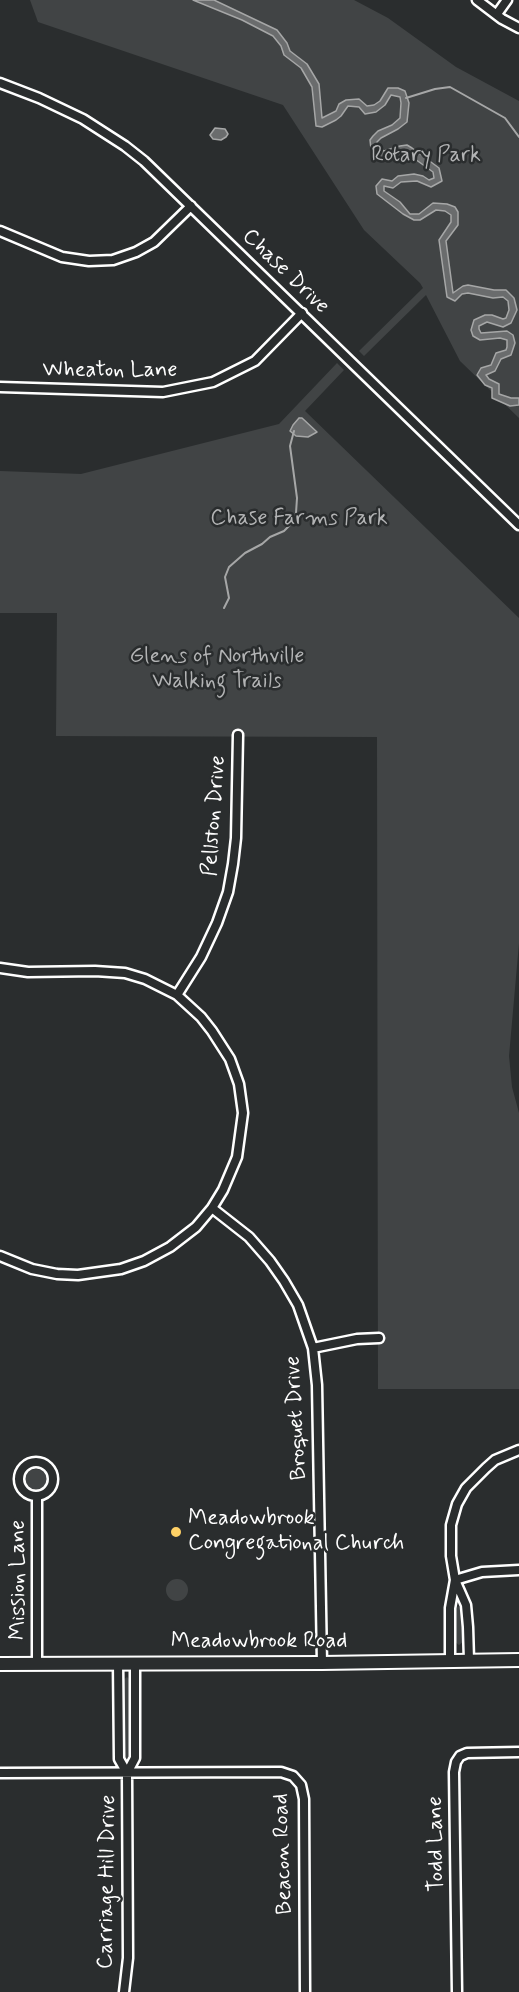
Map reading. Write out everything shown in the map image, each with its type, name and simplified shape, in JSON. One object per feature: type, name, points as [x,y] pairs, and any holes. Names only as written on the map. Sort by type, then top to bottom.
[{"type":"street","points":[[477,0],[519,28]]},
{"type":"street","points":[[497,14],[507,0]]},
{"type":"street","name":"Chase Drive","points":[[0,83],[60,107],[105,132],[144,161],[519,525]]},
{"type":"street","points":[[0,231],[62,257],[89,261],[113,260],[136,252],[154,242],[191,206]]},
{"type":"street","name":"Wheaton Lane","points":[[0,387],[163,392],[213,382],[255,361],[302,314]]},
{"type":"street","name":"Pellston Drive","points":[[177,995],[201,957],[228,892],[236,838],[238,735]]},
{"type":"street","points":[[0,968],[28,972],[95,971],[125,974],[145,979],[177,995],[201,1017],[220,1042],[234,1067],[240,1092],[243,1123],[237,1156],[228,1181],[212,1208],[196,1227],[170,1247],[144,1261],[121,1269],[86,1274],[57,1274],[32,1269],[0,1256]]},
{"type":"street","name":"Broquet Drive","points":[[212,1208],[249,1237],[270,1261],[298,1305],[313,1348],[317,1385],[321,1663]]},
{"type":"street","points":[[313,1348],[357,1339],[379,1338]]},
{"type":"street","points":[[469,1660],[466,1605],[455,1580],[450,1540],[451,1525],[457,1504],[466,1488],[486,1468],[502,1457],[519,1450]]},
{"type":"street","name":"Mission Lane","points":[[38,1462],[52,1472],[53,1483],[47,1493],[37,1496],[26,1493],[20,1484],[20,1474],[27,1465],[38,1462]]},
{"type":"street","name":"Mission Lane","points":[[37,1496],[37,1664]]},
{"type":"street","points":[[455,1580],[482,1572],[519,1570]]},
{"type":"street","points":[[450,1660],[450,1608],[455,1580]]},
{"type":"street","name":"Meadowbrook Road","points":[[0,1664],[519,1660]]},
{"type":"street","name":"Carriage Hill Drive","points":[[118,1664],[119,1759],[128,1773]]},
{"type":"street","name":"Carriage Hill Drive","points":[[124,1992],[128,1958],[128,1773],[135,1758],[135,1664]]},
{"type":"street","name":"Todd Lane","points":[[457,1992],[454,1772],[456,1762],[460,1756],[467,1754],[519,1752]]},
{"type":"street","name":"Beacon Road","points":[[0,1773],[281,1772],[293,1776],[297,1779],[304,1799],[305,1992]]},
{"type":"green space","name":"Rotary Park","points":[[30,0],[354,0],[388,18],[456,67],[519,101],[519,418],[460,361],[426,295],[364,356],[359,351],[423,288],[364,230],[283,105],[38,22]]},
{"type":"green space","name":"Chase Farms Park","points":[[337,363],[344,370],[305,411],[519,618],[519,943],[509,1056],[512,1087],[519,1113],[519,1389],[378,1389],[377,737],[56,736],[57,613],[0,613],[0,471],[81,474],[279,424]]},
{"type":"green space","points":[[36,1469],[44,1472],[47,1480],[44,1488],[36,1491],[28,1488],[25,1480],[28,1472]]},
{"type":"green space","points":[[173,1579],[181,1579],[188,1586],[188,1594],[181,1601],[173,1601],[166,1594],[166,1586]]},
{"type":"green space","points":[[458,1606],[461,1609],[463,1635],[463,1642],[459,1645],[455,1642],[455,1610]]},
{"type":"green space","points":[[127,1677],[131,1681],[132,1755],[127,1759],[122,1755],[122,1681]]},
{"type":"shaded area","points":[[193,0],[214,0],[277,30],[290,51],[307,64],[319,84],[322,118],[336,111],[339,104],[346,100],[359,99],[367,106],[374,105],[380,101],[388,88],[405,91],[409,103],[407,122],[381,138],[377,142],[378,148],[384,151],[407,145],[439,168],[442,181],[431,187],[417,181],[401,182],[393,188],[384,186],[384,191],[400,202],[410,214],[419,214],[433,203],[455,207],[458,212],[458,225],[446,241],[453,293],[468,285],[506,290],[514,298],[517,310],[511,323],[503,327],[487,322],[479,326],[479,329],[481,333],[507,331],[513,335],[515,343],[511,355],[501,359],[495,371],[486,375],[499,384],[499,394],[519,398],[519,405],[510,406],[492,398],[492,388],[485,385],[477,375],[481,368],[491,365],[496,353],[506,350],[507,340],[500,338],[480,340],[473,336],[471,330],[474,320],[485,315],[506,318],[509,310],[508,301],[503,297],[493,298],[468,293],[462,294],[455,301],[447,297],[439,240],[451,222],[451,215],[445,211],[436,210],[420,220],[414,220],[377,194],[376,186],[382,179],[392,181],[398,176],[414,174],[429,180],[434,178],[433,172],[408,154],[401,153],[382,159],[371,149],[370,140],[373,136],[400,118],[400,97],[391,95],[385,105],[376,112],[365,114],[359,107],[348,106],[336,120],[322,127],[316,126],[312,87],[301,68],[284,55],[281,46],[273,36],[242,20]]},
{"type":"shaded area","points":[[215,128],[225,129],[228,134],[221,140],[213,139],[210,135]]},
{"type":"shaded area","points":[[299,418],[302,418],[317,432],[308,437],[296,436],[290,431]]},
{"type":"waterway","points":[[406,98],[450,87],[505,118],[519,137]]},
{"type":"waterway","points":[[224,608],[229,598],[225,577],[229,567],[245,553],[284,531],[294,521],[297,498],[290,446],[294,431]]},
{"type":"place","name":"Meadowbrook Congregational Church","points":[[176,1532]]},
{"type":"park label","name":"Glens of Northville Walking Trails","points":[[217,670]]}]
